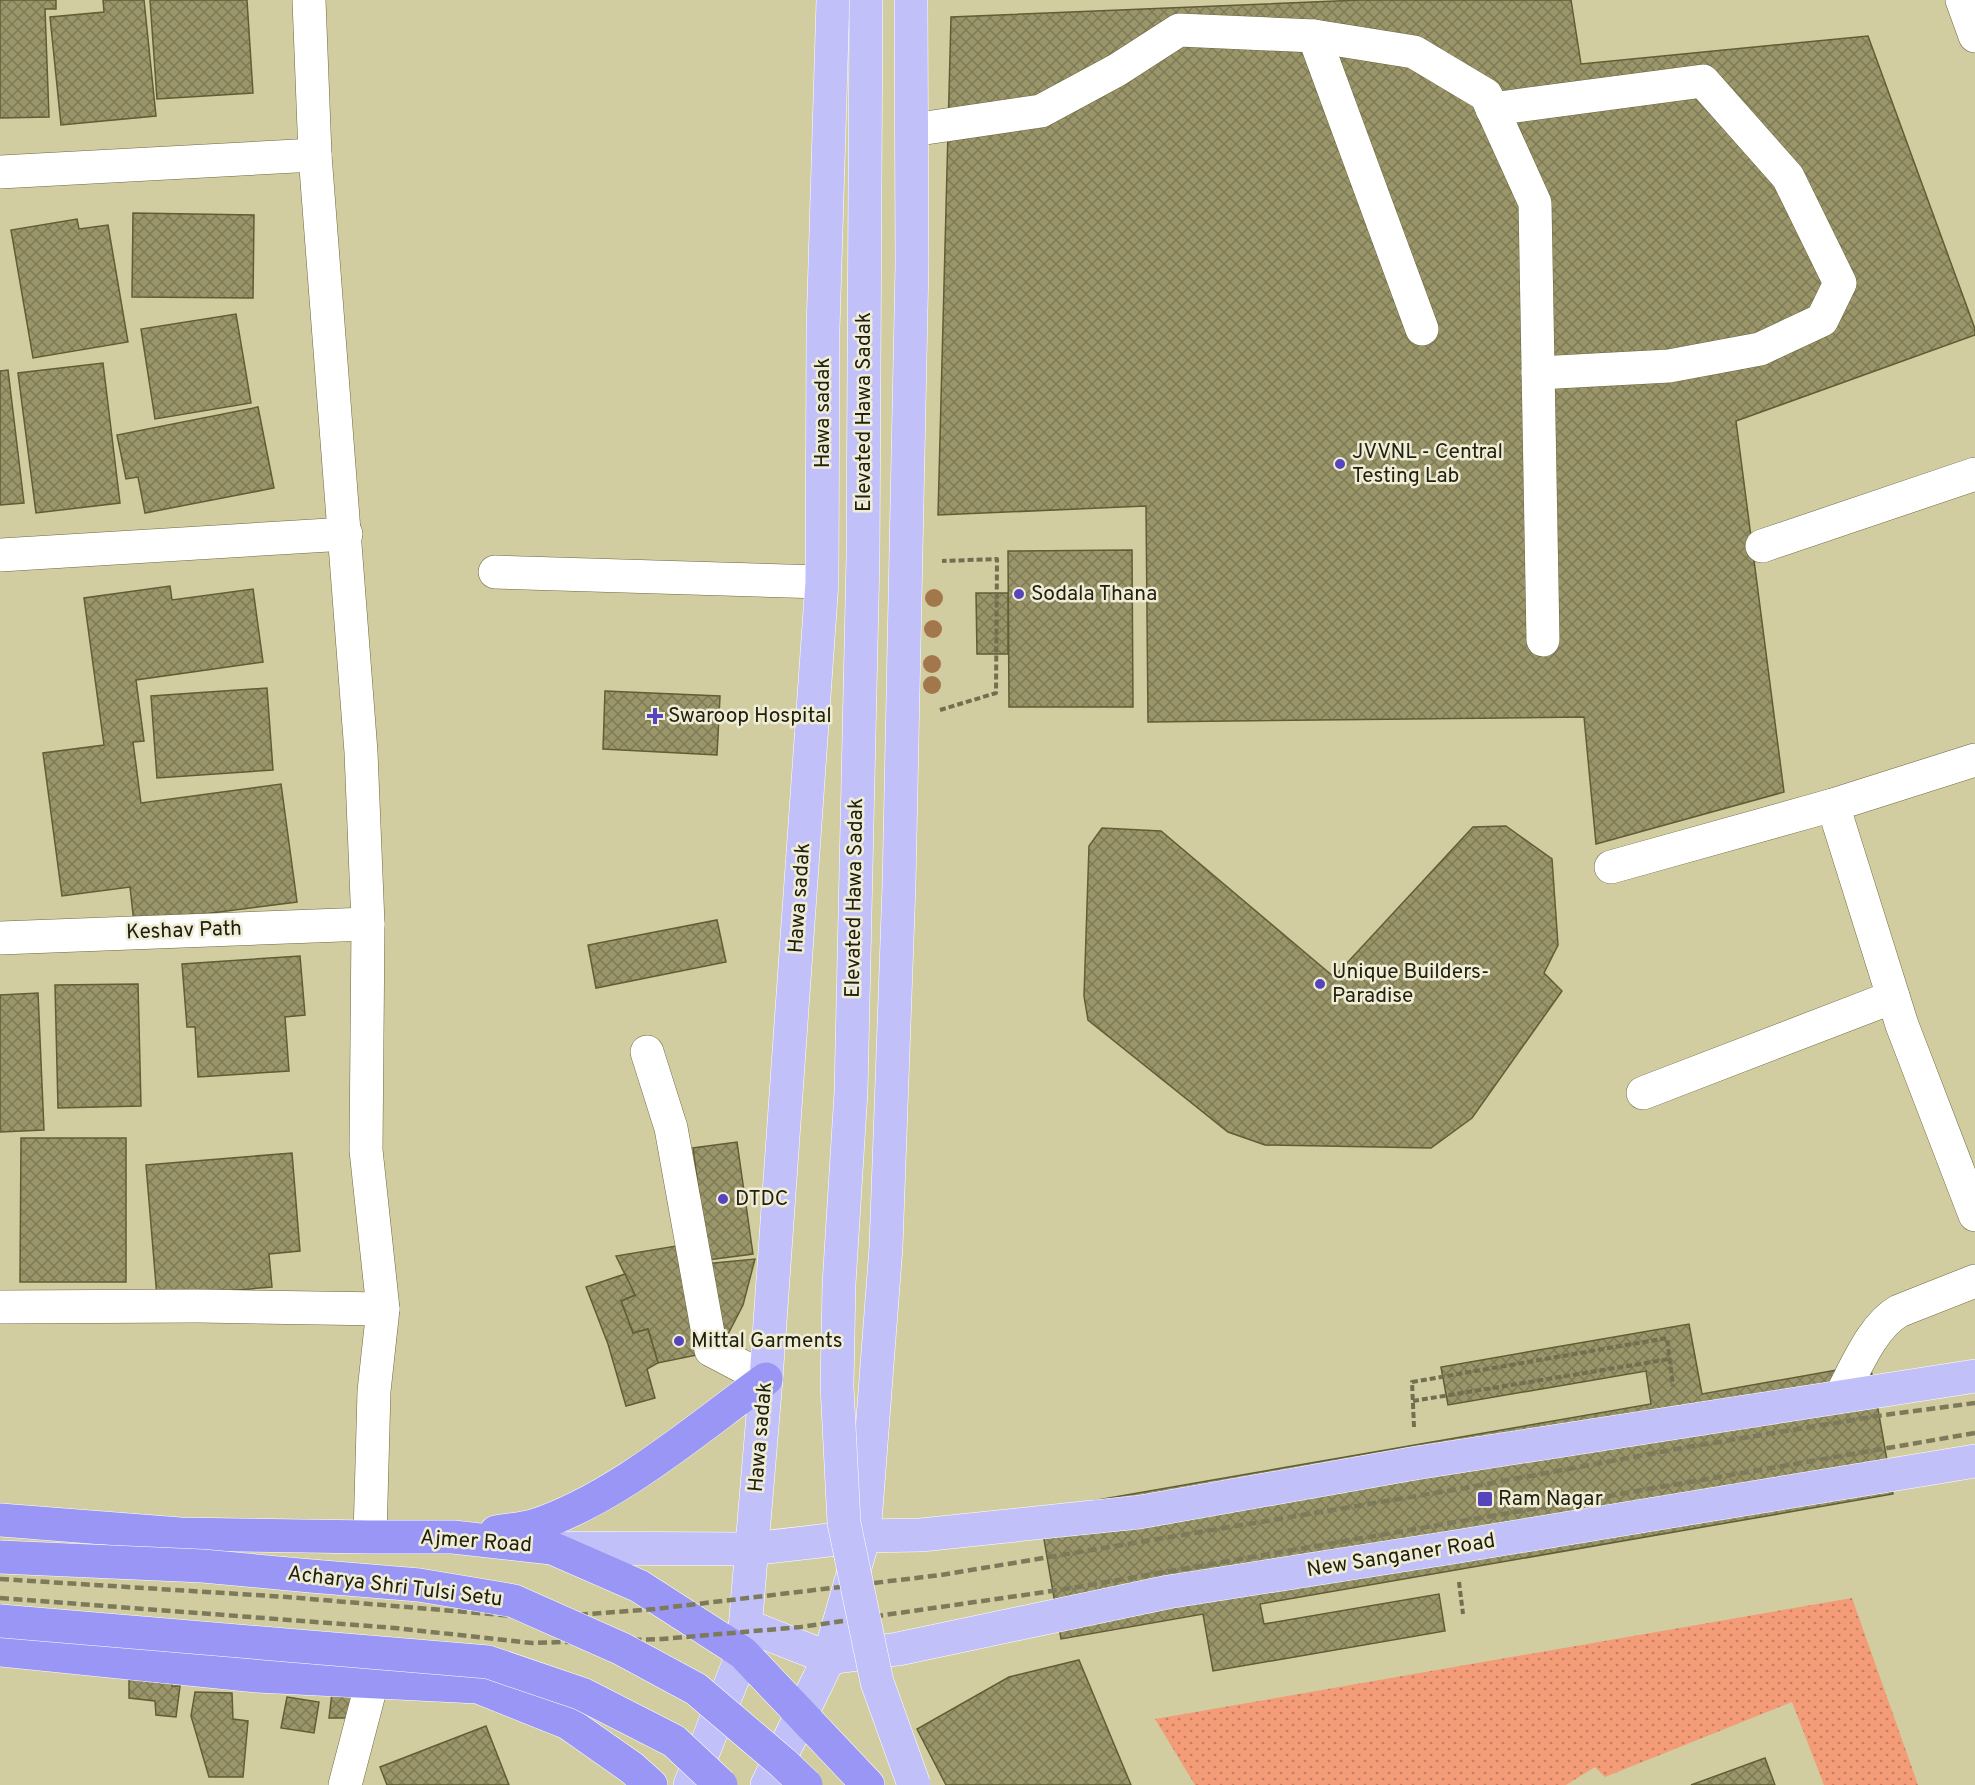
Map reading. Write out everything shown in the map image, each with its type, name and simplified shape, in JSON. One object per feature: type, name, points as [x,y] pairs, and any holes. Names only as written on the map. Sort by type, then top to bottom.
[{"type":"highway","points":[[453,1537],[531,1526],[567,1513],[624,1483],[766,1379]]},
{"type":"highway","name":"Ajmer Road","points":[[0,1520],[180,1534],[453,1537],[552,1548],[639,1586],[744,1639],[801,1712],[868,1785]]},
{"type":"highway","name":"Acharya Shri Tulsi Setu","points":[[0,1557],[203,1566],[311,1575],[419,1585],[514,1601],[622,1649],[696,1689],[806,1785]]},
{"type":"highway","points":[[0,1621],[488,1662],[582,1694],[674,1741],[721,1785]]},
{"type":"highway","points":[[0,1650],[258,1676],[478,1687],[568,1724],[632,1768],[651,1785]]},
{"type":"main road","name":"Hawa sadak","points":[[690,1785],[744,1639],[766,1379],[822,582],[823,329],[833,0]]},
{"type":"main road","name":"Elevated Hawa Sadak","points":[[866,0],[863,557],[851,1092],[839,1284],[837,1386],[844,1523],[877,1682],[914,1785]]},
{"type":"main road","points":[[767,1785],[829,1658],[864,1536],[886,1247],[899,885],[912,264],[911,0]]},
{"type":"main road","points":[[552,1548],[751,1549],[864,1536],[921,1535],[1140,1512],[1416,1463],[1975,1376]]},
{"type":"main road","name":"New Sanganer Road","points":[[744,1639],[829,1658],[898,1649],[1168,1592],[1975,1461]]},
{"type":"street","points":[[309,0],[315,155],[361,752],[368,924],[366,1150],[383,1309],[374,1391],[370,1537]]},
{"type":"street","points":[[1962,0],[1975,36]]},
{"type":"street","points":[[912,130],[1041,111],[1118,70],[1179,30],[1314,36],[1414,52],[1486,95],[1535,203],[1543,640]]},
{"type":"street","points":[[1314,36],[1422,329]]},
{"type":"street","points":[[1492,109],[1702,81],[1788,177],[1840,283],[1822,320],[1760,349],[1669,366],[1538,373]]},
{"type":"street","points":[[0,172],[315,155]]},
{"type":"street","points":[[1762,546],[1975,474]]},
{"type":"street","points":[[0,555],[345,534]]},
{"type":"street","points":[[495,572],[822,582]]},
{"type":"street","points":[[1611,867],[1833,806],[1975,760]]},
{"type":"street","points":[[1833,806],[1893,997],[1975,1215]]},
{"type":"street","name":"Keshav Path","points":[[0,938],[368,924]]},
{"type":"street","points":[[1643,1093],[1893,997]]},
{"type":"street","points":[[647,1053],[671,1128],[711,1350],[766,1379]]},
{"type":"street","points":[[1840,1397],[1878,1329],[1888,1317],[1975,1281]]},
{"type":"street","points":[[0,1307],[198,1306],[383,1309]]},
{"type":"street","points":[[345,1785],[372,1682]]},
{"type":"path","points":[[903,721],[996,693],[998,559],[906,563]]},
{"type":"path","points":[[1416,1463],[1412,1382],[1667,1338],[1674,1394]]},
{"type":"path","points":[[1413,1401],[1670,1359]]},
{"type":"shaded area","points":[[1852,1598],[1918,1785],[1824,1785],[1792,1702],[1605,1777],[1595,1767],[1566,1785],[1195,1785],[1155,1719]]},
{"type":"building","points":[[0,0],[56,0],[56,9],[45,9],[49,117],[0,118]]},
{"type":"building","points":[[103,0],[144,0],[156,116],[61,125],[50,17],[104,12]]},
{"type":"building","points":[[150,0],[247,0],[253,93],[157,99]]},
{"type":"building","name":"JVVNL - Central Testing Lab","points":[[1360,0],[1571,0],[1581,64],[1868,36],[1975,329],[1975,335],[1736,421],[1784,792],[1596,844],[1584,717],[1148,722],[1146,506],[938,515],[951,17]]},
{"type":"building","points":[[133,213],[254,215],[253,298],[132,297]]},
{"type":"building","points":[[77,219],[79,229],[108,225],[128,342],[33,358],[11,230]]},
{"type":"building","points":[[236,314],[251,403],[155,419],[141,329]]},
{"type":"building","points":[[103,363],[120,503],[36,513],[18,373]]},
{"type":"building","points":[[8,370],[24,503],[0,505],[0,371]]},
{"type":"building","points":[[258,407],[274,488],[145,513],[138,477],[126,479],[117,435]]},
{"type":"building","points":[[1132,550],[1133,707],[1009,707],[1008,551]]},
{"type":"building","points":[[170,586],[172,600],[253,589],[263,662],[136,680],[144,741],[133,742],[141,803],[281,784],[297,902],[134,923],[130,887],[62,896],[43,753],[104,745],[84,598]]},
{"type":"building","points":[[976,593],[1008,593],[1008,654],[977,654]]},
{"type":"building","points":[[267,688],[273,770],[157,778],[151,696]]},
{"type":"building","points":[[605,691],[720,696],[717,755],[603,749]]},
{"type":"building","name":"Unique Builders- Paradise","points":[[1506,826],[1552,859],[1558,945],[1544,973],[1562,991],[1472,1118],[1431,1148],[1265,1145],[1228,1132],[1088,1020],[1084,996],[1089,846],[1102,828],[1161,831],[1334,977],[1473,827]]},
{"type":"building","points":[[717,920],[726,962],[596,988],[588,945]]},
{"type":"building","points":[[300,956],[305,1015],[285,1017],[289,1071],[198,1077],[195,1027],[187,1027],[182,964]]},
{"type":"building","points":[[138,984],[141,1106],[58,1108],[55,985]]},
{"type":"building","points":[[38,993],[44,1130],[0,1132],[0,995]]},
{"type":"building","points":[[21,1138],[126,1138],[126,1282],[20,1282]]},
{"type":"building","points":[[737,1142],[753,1254],[708,1260],[693,1148]]},
{"type":"building","points":[[292,1153],[300,1251],[269,1254],[272,1287],[157,1297],[146,1165]]},
{"type":"building","points":[[676,1246],[697,1355],[658,1363],[648,1329],[633,1333],[621,1301],[635,1295],[616,1256]]},
{"type":"building","points":[[755,1259],[743,1305],[727,1336],[712,1336],[704,1264]]},
{"type":"building","points":[[625,1274],[635,1295],[621,1301],[633,1333],[648,1329],[658,1363],[647,1369],[655,1398],[626,1406],[608,1344],[586,1287]]},
{"type":"building","name":"Ram Nagar","points":[[1689,1324],[1702,1394],[1870,1364],[1893,1494],[1260,1604],[1264,1624],[1439,1594],[1445,1631],[1213,1671],[1203,1614],[1061,1639],[1039,1510],[1651,1404],[1646,1371],[1448,1405],[1441,1367]]},
{"type":"building","points":[[1079,1660],[1131,1785],[946,1785],[917,1729],[1009,1677]]},
{"type":"building","points":[[129,1672],[172,1674],[172,1686],[180,1686],[176,1717],[156,1715],[155,1701],[129,1698]]},
{"type":"building","points":[[195,1692],[232,1693],[233,1719],[248,1721],[243,1777],[209,1777],[191,1716]]},
{"type":"building","points":[[332,1693],[354,1695],[349,1718],[329,1718]]},
{"type":"building","points":[[287,1697],[319,1702],[314,1733],[281,1728]]},
{"type":"building","points":[[486,1726],[509,1785],[387,1785],[380,1767]]},
{"type":"building","points":[[1765,1758],[1775,1785],[1691,1785]]},
{"type":"railway","points":[[0,1579],[287,1597],[537,1618],[655,1609],[941,1575],[1465,1488],[1682,1448],[1884,1415],[1975,1403]]},
{"type":"railway","points":[[0,1598],[395,1628],[532,1643],[662,1639],[801,1627],[1066,1589],[1975,1433]]},
{"type":"place","name":"JVVNL - Central Testing Lab","points":[[1340,464]]},
{"type":"place","name":"Sodala Thana","points":[[1019,594]]},
{"type":"place","name":"Swaroop Hospital","points":[[655,716]]},
{"type":"place","name":"Unique Builders- Paradise","points":[[1320,984]]},
{"type":"place","name":"DTDC","points":[[723,1199]]},
{"type":"place","name":"Mittal Garments","points":[[679,1341]]},
{"type":"place","name":"Ram Nagar","points":[[1485,1499]]}]
